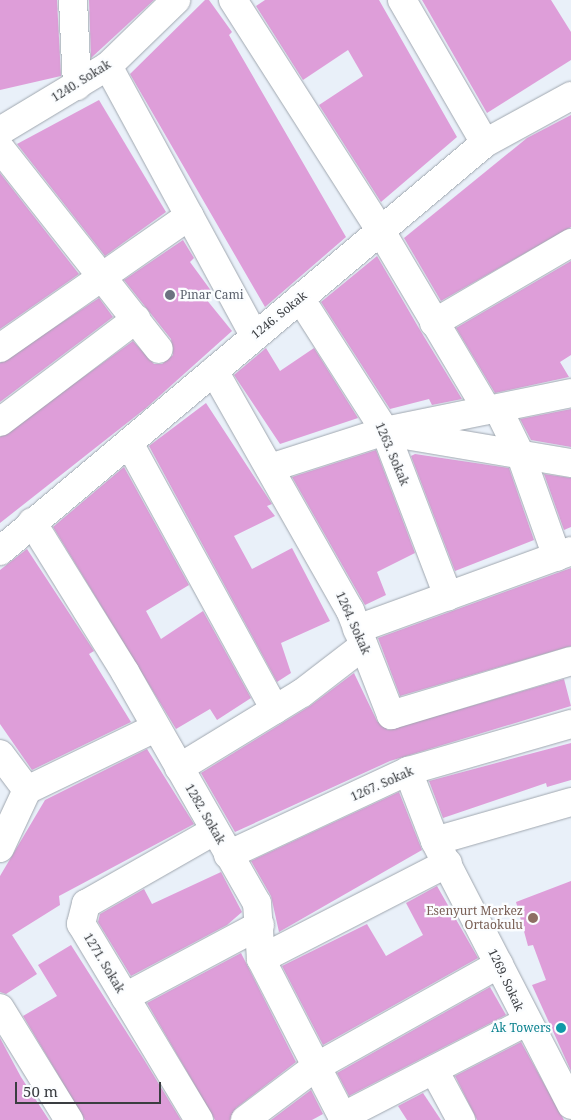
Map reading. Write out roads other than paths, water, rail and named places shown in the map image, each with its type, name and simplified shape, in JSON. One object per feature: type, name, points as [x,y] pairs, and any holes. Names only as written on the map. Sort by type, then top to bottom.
[{"type":"street","points":[[73,0],[77,86]]},
{"type":"street","points":[[179,768],[275,710],[360,637],[448,596],[564,554],[521,456],[434,323],[382,233],[233,0]]},
{"type":"street","points":[[402,0],[485,143]]},
{"type":"street","name":"1240. Sokak","points":[[2,131],[108,66],[175,1]]},
{"type":"street","points":[[108,66],[254,335]]},
{"type":"street","name":"1246. Sokak","points":[[0,551],[32,522],[214,371],[254,335],[382,233],[485,143],[571,96]]},
{"type":"street","points":[[2,131],[102,273],[159,349]]},
{"type":"street","points":[[0,348],[102,273],[188,216]]},
{"type":"street","points":[[434,323],[571,243]]},
{"type":"street","name":"1263. Sokak","points":[[300,298],[385,431],[448,596]]},
{"type":"street","points":[[0,422],[136,319]]},
{"type":"street","name":"1264. Sokak","points":[[214,371],[270,468],[360,637],[392,715],[571,661]]},
{"type":"street","points":[[270,468],[385,431],[571,394]]},
{"type":"street","points":[[385,431],[521,456],[571,463]]},
{"type":"street","points":[[128,443],[275,710]]},
{"type":"street","name":"1282. Sokak","points":[[32,522],[257,902],[261,959],[314,1068],[343,1119]]},
{"type":"street","name":"1267. Sokak","points":[[228,855],[408,771],[571,724]]},
{"type":"street","points":[[0,848],[27,790],[155,728]]},
{"type":"street","points":[[0,754],[27,790]]},
{"type":"street","name":"1269. Sokak","points":[[408,771],[442,852],[526,1022],[571,1105]]},
{"type":"street","points":[[261,959],[442,852],[571,802]]},
{"type":"street","name":"1271. Sokak","points":[[199,1120],[81,924],[86,904],[214,831]]},
{"type":"street","points":[[124,997],[260,925]]},
{"type":"street","points":[[245,1120],[314,1068],[498,964]]},
{"type":"street","points":[[0,1008],[70,1120]]},
{"type":"street","points":[[343,1119],[526,1022]]},
{"type":"street","points":[[434,1070],[461,1120]]},
{"type":"place","name":"Pınar Cami","points":[[170,295]]},
{"type":"place","name":"Esenyurt Merkez Ortaokulu","points":[[533,918]]},
{"type":"place","name":"Ak Towers","points":[[561,1028]]}]
